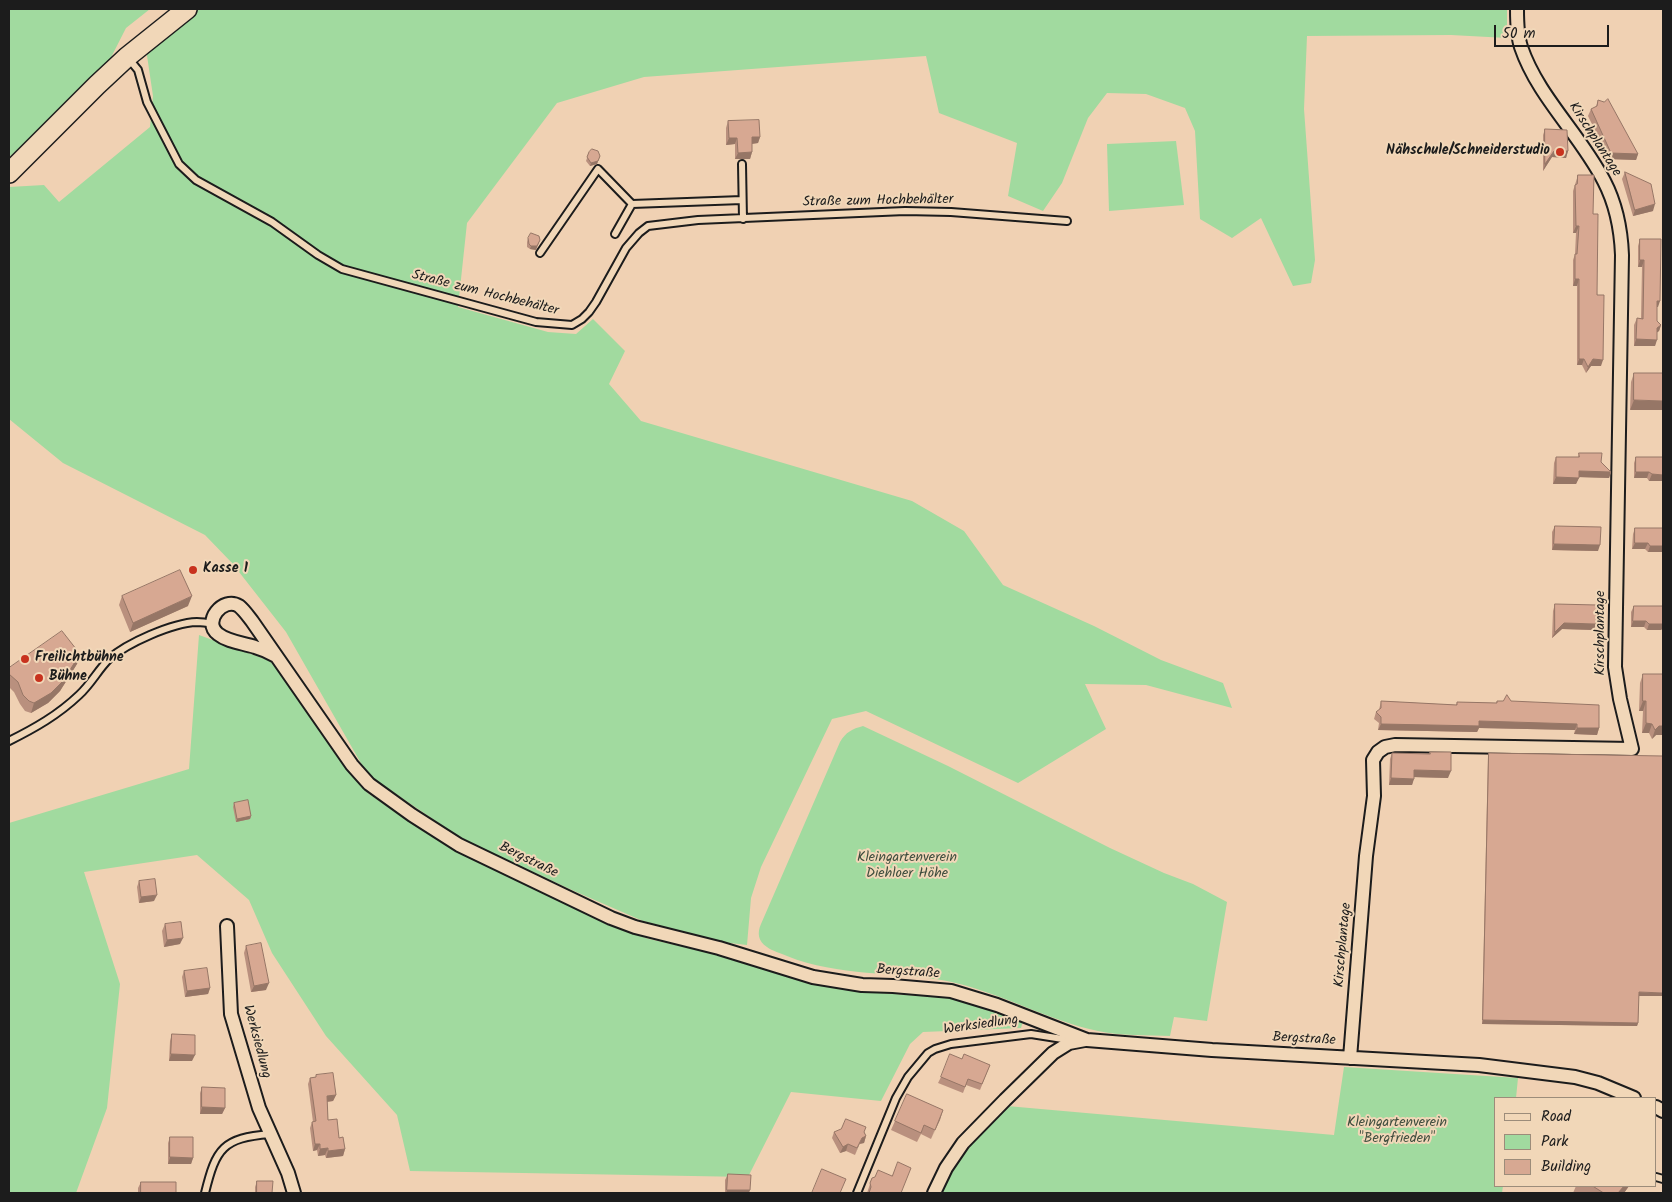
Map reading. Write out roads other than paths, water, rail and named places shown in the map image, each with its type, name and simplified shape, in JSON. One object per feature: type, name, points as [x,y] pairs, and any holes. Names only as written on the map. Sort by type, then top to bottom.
[{"type":"main road","points":[[9,173],[127,57],[187,9]]},
{"type":"street","name":"Kirschplantage","points":[[1350,1058],[1366,856],[1374,796],[1372,768],[1373,760],[1378,752],[1385,747],[1395,744],[1632,749],[1619,694],[1615,667],[1622,255],[1620,231],[1614,206],[1604,181],[1578,139],[1541,89],[1528,65],[1518,35],[1518,9]]},
{"type":"street","name":"Bergstraße","points":[[213,624],[213,618],[217,610],[227,605],[233,604],[238,606],[252,621],[352,765],[369,784],[412,815],[459,845],[611,918],[635,927],[719,948],[813,977],[862,985],[951,991],[998,1005],[1082,1040],[1212,1050],[1479,1065],[1575,1077],[1598,1083],[1632,1097]]},
{"type":"street","points":[[213,624],[212,627],[217,634],[276,656]]},
{"type":"street","name":"Werksiedlung","points":[[227,926],[231,1014],[259,1108],[288,1173],[294,1193]]},
{"type":"street","points":[[934,1193],[946,1168],[968,1137],[1041,1063],[1061,1047],[1082,1040]]},
{"type":"lane","name":"Straße zum Hochbehälter","points":[[127,57],[138,70],[147,102],[172,152],[179,164],[196,180],[272,222],[330,263],[342,269],[536,322],[572,325],[582,319],[596,302],[626,248],[648,226],[698,220],[905,211],[1067,221]]},
{"type":"lane","points":[[742,164],[744,219]]},
{"type":"lane","points":[[540,253],[598,168],[632,204],[742,200]]},
{"type":"lane","points":[[616,234],[632,204]]},
{"type":"lane","points":[[9,741],[33,730],[59,712],[79,695],[112,657],[134,643],[151,635],[185,624],[197,622],[213,624]]},
{"type":"lane","name":"Werksiedlung","points":[[857,1193],[896,1098],[908,1077],[928,1054],[935,1049],[951,1044],[1031,1034],[1061,1040],[1082,1040]]},
{"type":"lane","points":[[205,1193],[215,1163],[225,1146],[240,1138],[270,1134]]},
{"type":"place","name":"Nähschule/Schneiderstudio","points":[[1560,152]]},
{"type":"place","name":"Kasse 1","points":[[193,570]]},
{"type":"place","name":"Freilichtbühne","points":[[25,659]]},
{"type":"place","name":"Bühne","points":[[39,678]]},
{"type":"park label","name":"Kleingartenverein Diehloer Höhe","points":[[907,868]]},
{"type":"park label","name":"Kleingartenverein \"Bergfrieden\"","points":[[1397,1132]]}]
